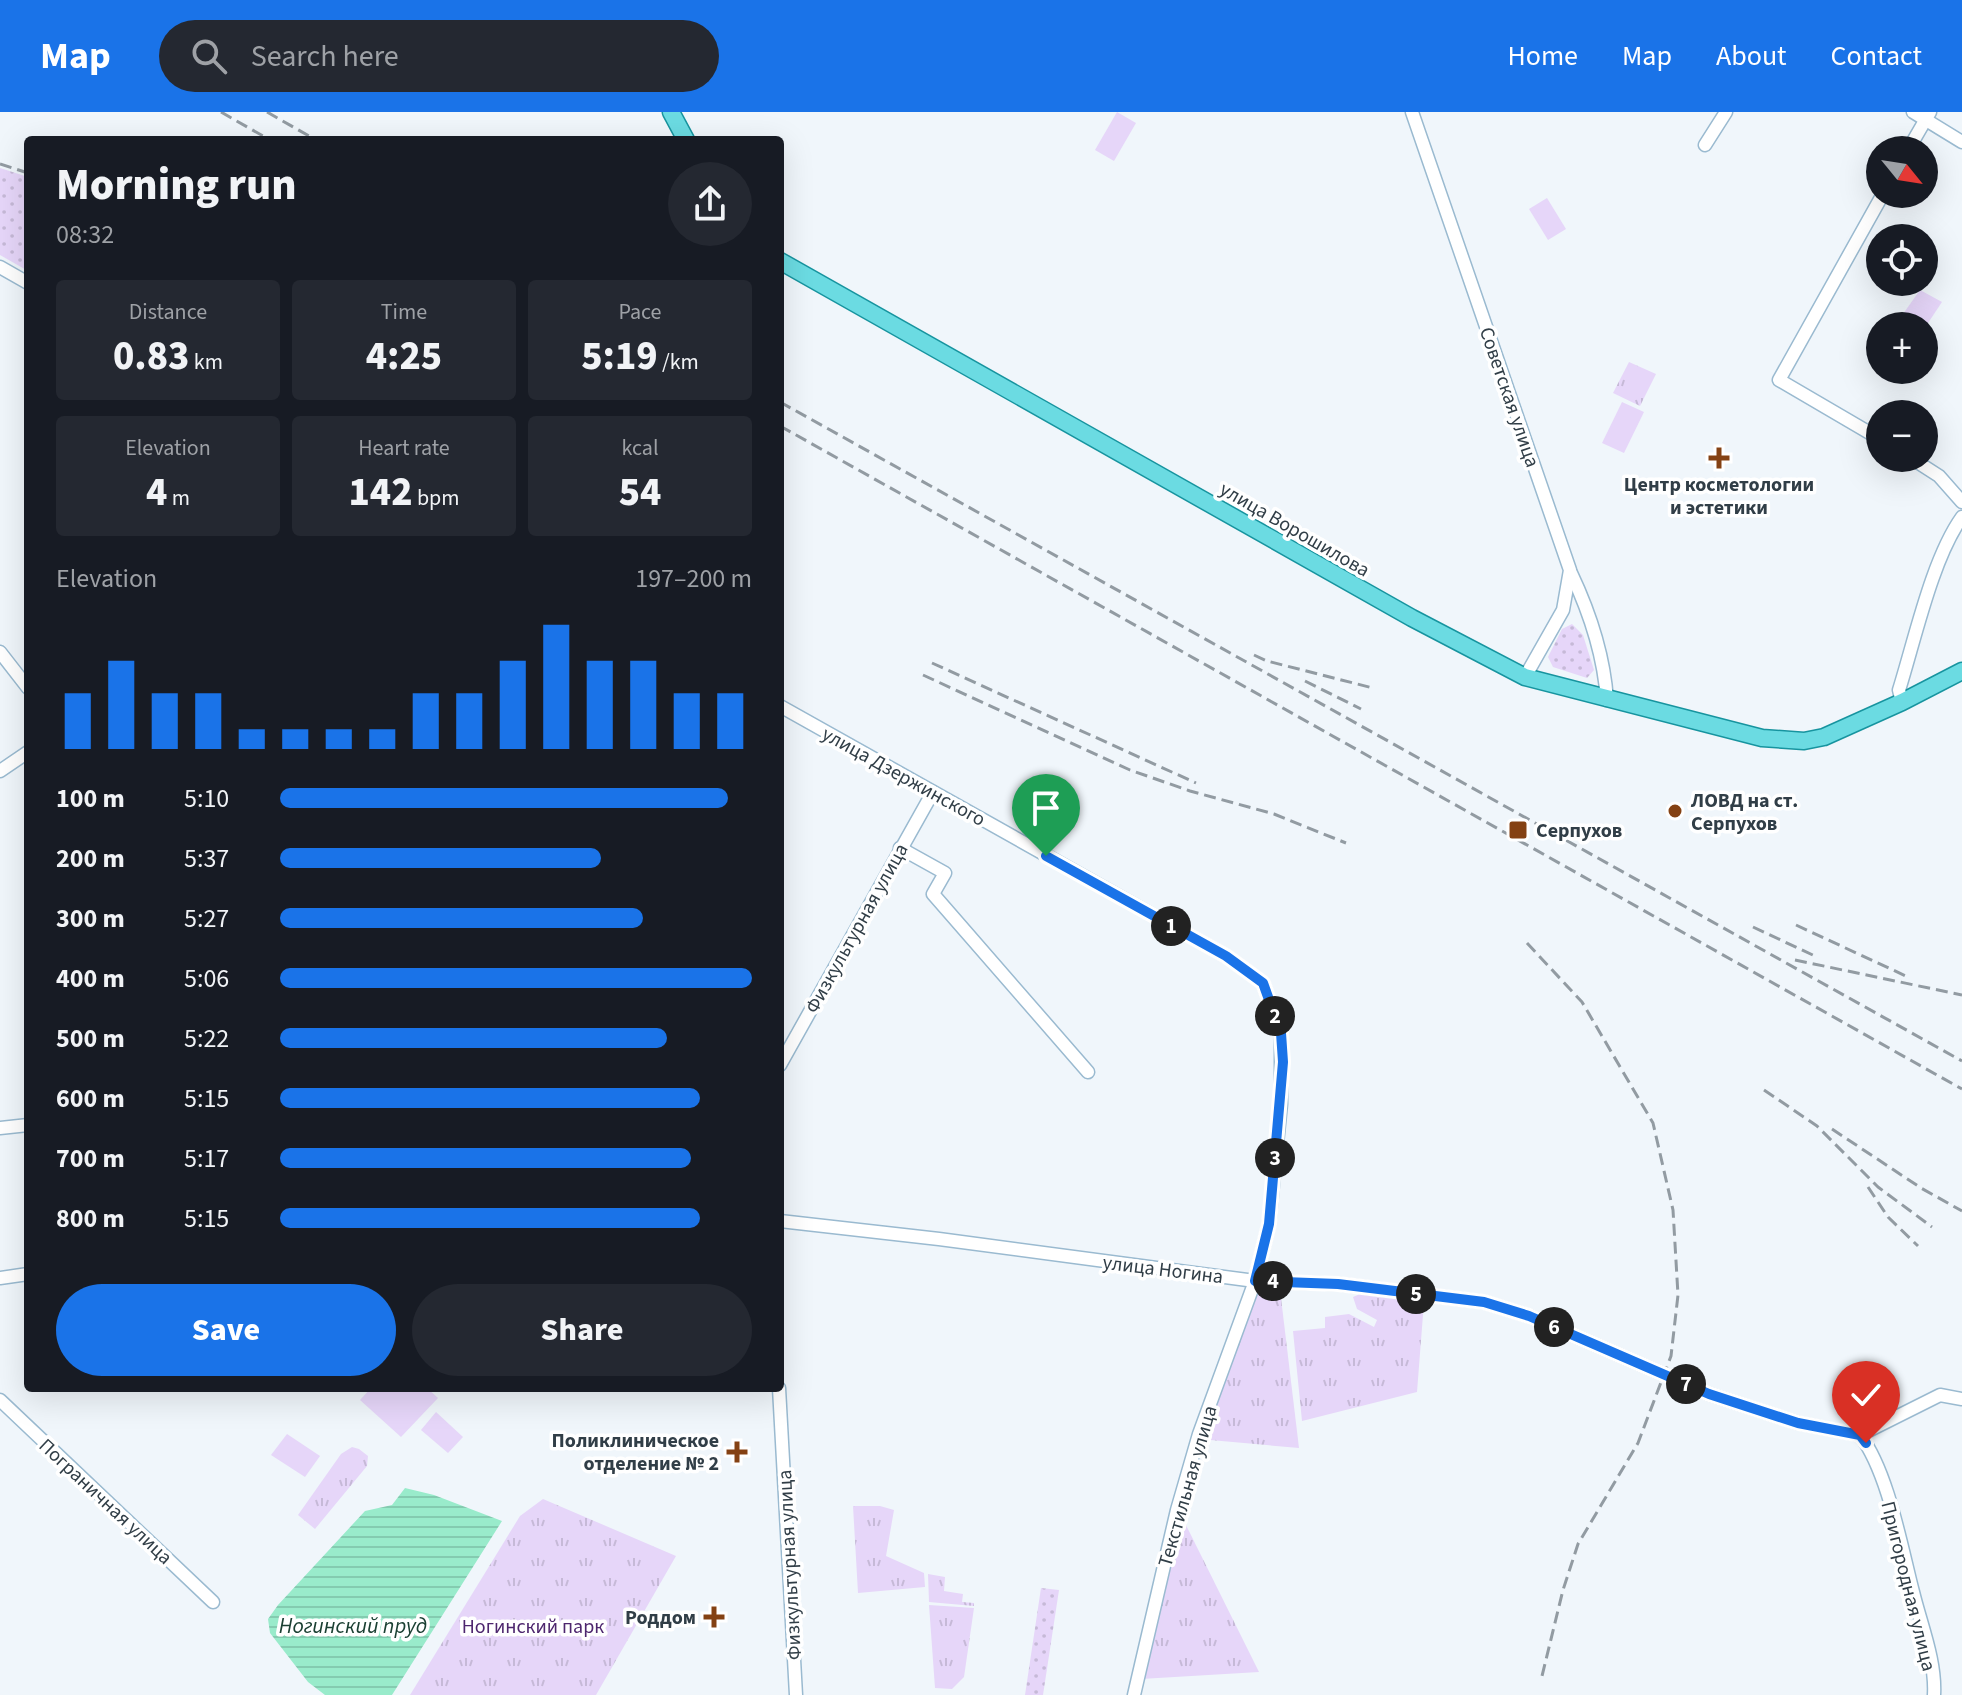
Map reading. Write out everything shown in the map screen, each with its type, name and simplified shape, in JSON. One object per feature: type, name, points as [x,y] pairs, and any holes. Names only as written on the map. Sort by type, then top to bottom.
[{"type":"main road","points":[[671,112],[684,136]]},
{"type":"main road","name":"улица Ворошилова","points":[[784,263],[1412,618],[1525,677],[1762,738],[1804,741],[1824,737],[1902,702]]},
{"type":"main road","points":[[1902,702],[1962,671]]},
{"type":"street","name":"Советская улица","points":[[1412,112],[1570,570],[1596,635],[1603,661],[1607,700]]},
{"type":"street","points":[[1705,145],[1726,112]]},
{"type":"street","points":[[1913,112],[1928,116],[1962,142]]},
{"type":"street","points":[[1916,136],[1928,116]]},
{"type":"street","points":[[1866,431],[1779,380],[1875,208]]},
{"type":"street","points":[[0,267],[24,281]]},
{"type":"street","points":[[1933,472],[1962,502]]},
{"type":"street","points":[[1902,702],[1899,690],[1938,563],[1962,517]]},
{"type":"street","points":[[1525,677],[1566,602],[1570,570]]},
{"type":"street","points":[[1555,623],[1565,616],[1580,617],[1596,635]]},
{"type":"street","points":[[0,652],[24,683]]},
{"type":"street","name":"улица Дзержинского","points":[[784,708],[1226,956],[1263,983],[1281,1033],[1283,1062],[1269,1224],[1255,1281]]},
{"type":"street","points":[[0,771],[24,755]]},
{"type":"street","name":"Физкультурная улица","points":[[784,1058],[933,792]]},
{"type":"street","points":[[900,848],[945,873],[933,894],[1088,1072]]},
{"type":"street","points":[[0,1128],[24,1125]]},
{"type":"street","name":"улица Ногина","points":[[784,1221],[1255,1281],[1338,1284],[1484,1302],[1529,1316],[1709,1394],[1798,1423],[1860,1435]]},
{"type":"street","points":[[0,1278],[24,1275]]},
{"type":"street","name":"Текстильная улица","points":[[1134,1695],[1197,1438],[1255,1281]]},
{"type":"street","name":"Физкультурная улица","points":[[779,1392],[796,1695]]},
{"type":"street","points":[[1860,1435],[1940,1395],[1962,1399]]},
{"type":"street","name":"Пограничная улица","points":[[0,1400],[213,1602]]},
{"type":"street","name":"Пригородная улица","points":[[1860,1435],[1874,1458],[1894,1517],[1931,1663],[1934,1695]]},
{"type":"green space","points":[[1117,112],[1136,123],[1114,161],[1095,150]]},
{"type":"green space","points":[[0,168],[24,176],[24,269],[0,255]]},
{"type":"green space","points":[[1547,198],[1566,229],[1548,240],[1529,209]]},
{"type":"green space","points":[[1916,296],[1931,296],[1942,302],[1935,312],[1904,312]]},
{"type":"green space","points":[[1629,362],[1656,374],[1640,406],[1613,393]]},
{"type":"green space","points":[[1622,402],[1644,412],[1624,453],[1602,443]]},
{"type":"green space","points":[[1572,624],[1583,635],[1594,670],[1587,678],[1553,667],[1548,657],[1562,629]]},
{"type":"green space","points":[[1258,1278],[1281,1298],[1299,1448],[1199,1439]]},
{"type":"green space","points":[[1360,1294],[1424,1302],[1417,1392],[1302,1421],[1293,1331],[1325,1328],[1325,1317],[1349,1314],[1374,1327],[1377,1320],[1357,1309],[1353,1297]]},
{"type":"green space","points":[[367,1392],[431,1392],[438,1398],[401,1437],[360,1400]]},
{"type":"green space","points":[[436,1412],[463,1437],[448,1453],[421,1430]]},
{"type":"green space","points":[[287,1434],[320,1456],[305,1477],[271,1455]]},
{"type":"green space","points":[[352,1447],[368,1456],[367,1466],[315,1529],[298,1515],[341,1454]]},
{"type":"green space","name":"Ногинский парк","points":[[543,1499],[676,1556],[596,1695],[410,1695],[520,1516]]},
{"type":"green space","points":[[853,1506],[880,1506],[894,1510],[886,1556],[924,1573],[925,1587],[858,1593]]},
{"type":"green space","points":[[1180,1513],[1259,1672],[1141,1679]]},
{"type":"green space","points":[[928,1574],[945,1577],[944,1591],[963,1594],[962,1602],[974,1603],[974,1606],[929,1602]]},
{"type":"green space","points":[[1041,1588],[1059,1590],[1043,1695],[1025,1695]]},
{"type":"green space","points":[[929,1605],[974,1608],[964,1677],[952,1689],[935,1688]]},
{"type":"water","name":"Ногинский пруд","points":[[405,1488],[434,1495],[502,1521],[392,1695],[325,1695],[308,1682],[270,1633],[268,1619],[365,1511],[392,1505]]},
{"type":"railway","points":[[221,112],[263,136]]},
{"type":"railway","points":[[267,112],[309,136]]},
{"type":"railway","points":[[0,164],[24,172]]},
{"type":"railway","points":[[784,404],[1962,1061]]},
{"type":"railway","points":[[784,428],[1962,1089]]},
{"type":"railway","points":[[1254,655],[1373,688]]},
{"type":"railway","points":[[932,663],[1196,783]]},
{"type":"railway","points":[[923,675],[1130,770],[1190,791],[1274,814],[1346,843]]},
{"type":"railway","points":[[1305,681],[1361,709]]},
{"type":"railway","points":[[1796,925],[1908,977]]},
{"type":"railway","points":[[1753,927],[1817,957]]},
{"type":"railway","points":[[1527,943],[1582,1002],[1653,1123],[1673,1210],[1678,1295],[1671,1356],[1638,1443],[1578,1544],[1542,1676]]},
{"type":"railway","points":[[1795,960],[1962,995]]},
{"type":"railway","points":[[1764,1090],[1817,1126],[1878,1187],[1932,1227]]},
{"type":"railway","points":[[1832,1129],[1921,1188],[1962,1211]]},
{"type":"railway","points":[[1868,1187],[1888,1217],[1918,1246]]},
{"type":"place","name":"Центр косметологии и эстетики","points":[[1719,458]]},
{"type":"place","name":"ЛОВД на ст. Серпухов","points":[[1675,811]]},
{"type":"place","name":"Серпухов","points":[[1518,830]]},
{"type":"place","name":"Поликлиническое отделение № 2","points":[[737,1452]]},
{"type":"place","name":"Роддом","points":[[714,1617]]},
{"type":"route","points":[[1046,856],[1226,956],[1263,983],[1281,1033],[1283,1062],[1269,1224],[1255,1281],[1338,1284],[1484,1302],[1529,1316],[1709,1394],[1798,1423],[1860,1435],[1866,1443]]}]
